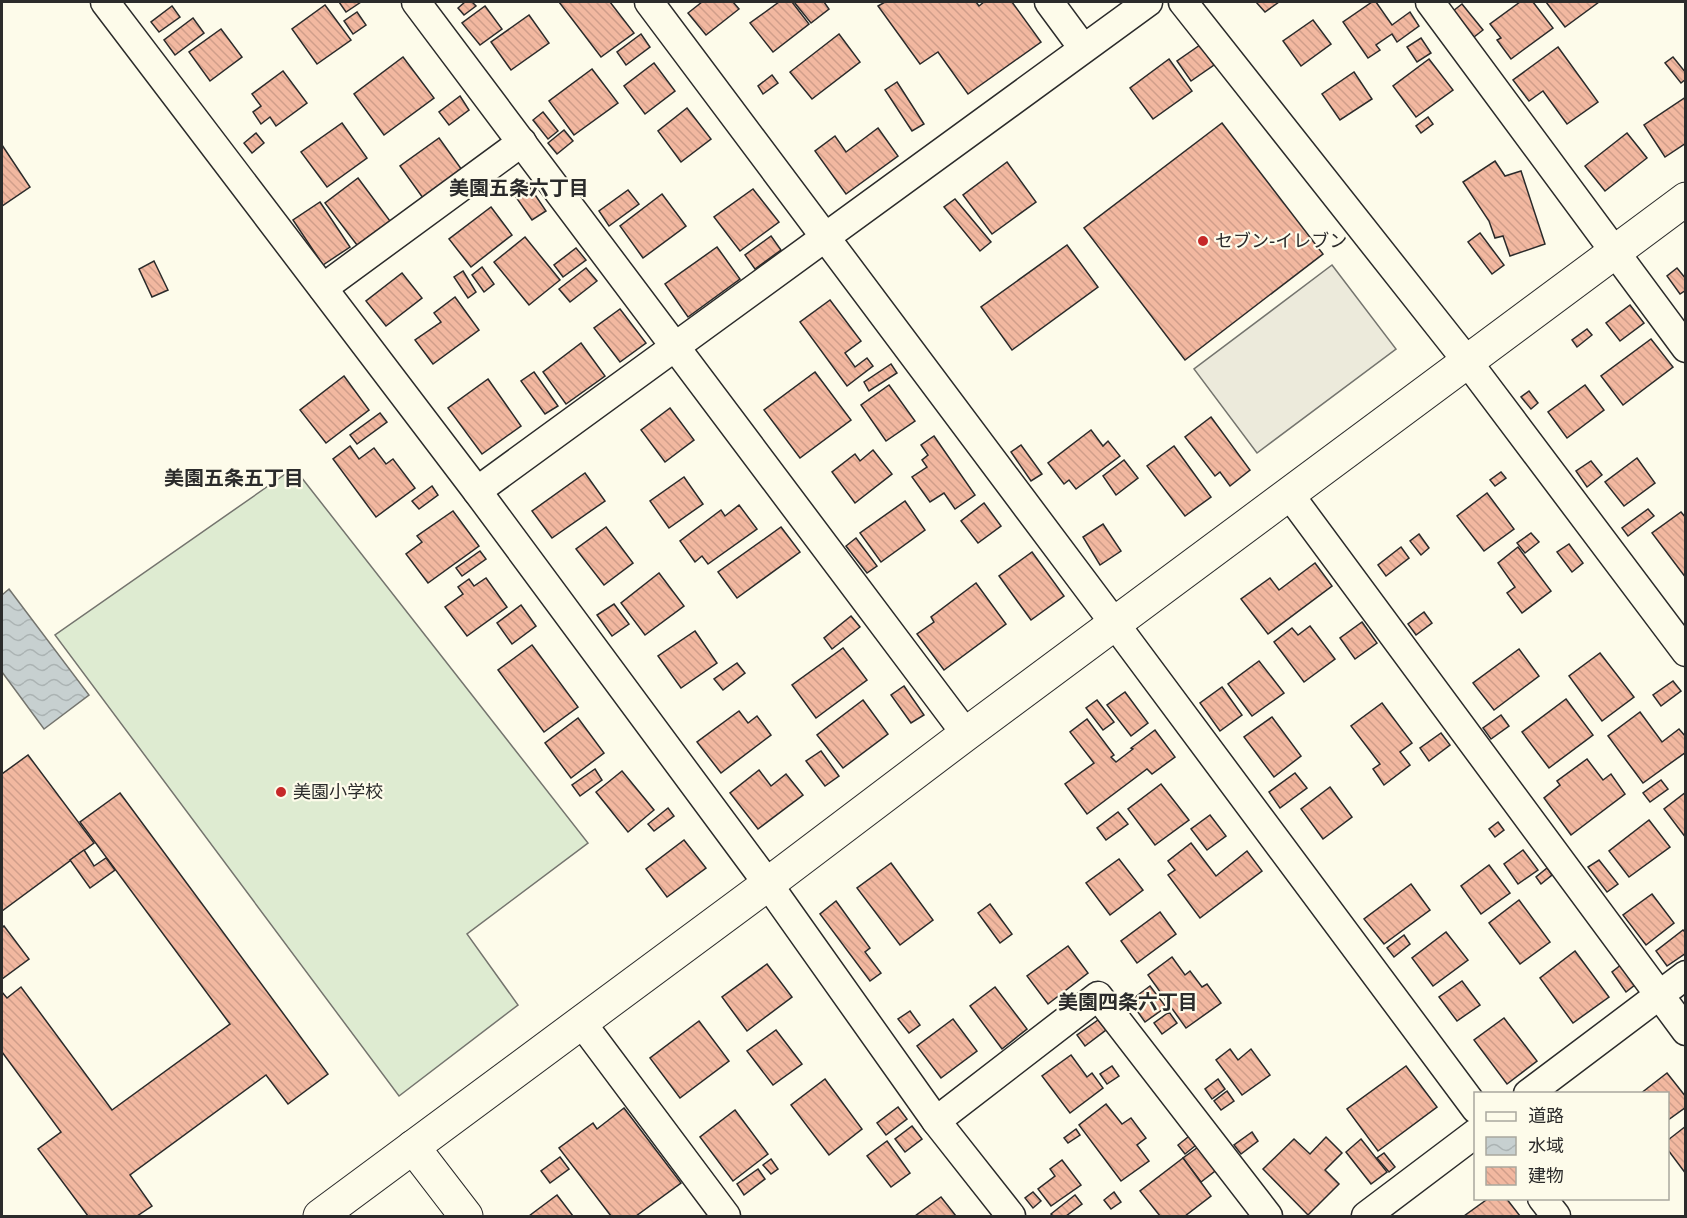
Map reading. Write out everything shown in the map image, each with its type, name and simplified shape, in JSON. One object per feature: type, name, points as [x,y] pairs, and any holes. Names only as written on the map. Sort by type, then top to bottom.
[{"type":"street","points":[[105,2],[477,490],[768,884],[936,1121],[1011,1216]]},
{"type":"street","points":[[416,2],[966,734]]},
{"type":"street","points":[[649,2],[1474,1106]]},
{"type":"street","points":[[1049,2],[1083,48]]},
{"type":"street","points":[[477,490],[1148,2]]},
{"type":"street","points":[[1184,2],[1467,361],[1686,652]]},
{"type":"street","points":[[1430,2],[1686,348]]},
{"type":"street","points":[[323,288],[522,142]]},
{"type":"street","points":[[320,1216],[1686,198]]},
{"type":"street","points":[[1289,494],[1686,1031]]},
{"type":"street","points":[[1531,1092],[1686,975]]},
{"type":"street","points":[[936,1121],[1098,996],[1268,1216]]},
{"type":"street","points":[[581,1022],[726,1216]]},
{"type":"street","points":[[1366,1216],[1474,1135]]},
{"type":"street","points":[[413,1147],[466,1216]]},
{"type":"street","points":[[1544,1200],[1556,1216]]},
{"type":"green space","points":[[294,468],[588,843],[467,934],[518,1005],[399,1096],[55,635]]},
{"type":"shaded area","points":[[1332,265],[1396,349],[1257,453],[1194,369]]},
{"type":"water","points":[[9,589],[89,695],[44,729],[2,672],[2,595]]},
{"type":"building","points":[[339,2],[361,2],[346,12]]},
{"type":"building","points":[[465,2],[472,2],[476,6],[464,15],[458,8]]},
{"type":"building","points":[[559,2],[610,2],[634,33],[601,57]]},
{"type":"building","points":[[702,2],[733,2],[739,9],[706,35],[688,13]]},
{"type":"building","points":[[779,2],[792,2],[809,24],[773,52],[750,23]]},
{"type":"building","points":[[794,2],[824,2],[829,9],[811,23]]},
{"type":"building","points":[[885,2],[976,2],[979,6],[984,2],[1012,2],[1041,42],[968,94],[938,52],[920,64],[878,6]]},
{"type":"building","points":[[1256,2],[1279,2],[1265,12]]},
{"type":"building","points":[[1372,2],[1376,2],[1392,25],[1410,12],[1419,26],[1397,42],[1392,34],[1376,45],[1380,50],[1368,58],[1343,22]]},
{"type":"building","points":[[1520,2],[1533,2],[1553,28],[1511,59],[1497,40],[1501,38],[1490,24]]},
{"type":"building","points":[[1546,2],[1599,2],[1565,27]]},
{"type":"building","points":[[1462,4],[1483,30],[1474,37],[1453,11]]},
{"type":"building","points":[[325,5],[351,40],[317,64],[292,29]]},
{"type":"building","points":[[172,6],[180,17],[159,32],[151,22]]},
{"type":"building","points":[[485,6],[502,29],[480,45],[462,23]]},
{"type":"building","points":[[357,12],[366,25],[353,34],[344,21]]},
{"type":"building","points":[[529,15],[549,43],[511,70],[491,42]]},
{"type":"building","points":[[193,18],[204,33],[175,55],[164,40]]},
{"type":"building","points":[[1313,20],[1331,44],[1301,66],[1283,41]]},
{"type":"building","points":[[221,29],[242,57],[210,81],[189,52]]},
{"type":"building","points":[[641,34],[650,47],[626,65],[617,52]]},
{"type":"building","points":[[839,34],[860,62],[812,99],[790,72]]},
{"type":"building","points":[[1421,38],[1431,53],[1417,62],[1407,47]]},
{"type":"building","points":[[1200,45],[1214,65],[1191,81],[1177,61]]},
{"type":"building","points":[[1558,47],[1598,102],[1567,124],[1543,91],[1529,101],[1513,80]]},
{"type":"building","points":[[403,57],[434,98],[384,135],[354,94]]},
{"type":"building","points":[[1673,57],[1686,73],[1686,79],[1681,83],[1665,63]]},
{"type":"building","points":[[1169,59],[1192,91],[1153,119],[1130,88]]},
{"type":"building","points":[[1429,59],[1453,90],[1416,117],[1393,86]]},
{"type":"building","points":[[654,63],[675,91],[645,114],[624,86]]},
{"type":"building","points":[[592,69],[618,103],[574,135],[549,101]]},
{"type":"building","points":[[283,71],[307,103],[276,126],[270,117],[261,124],[253,112],[261,106],[252,94]]},
{"type":"building","points":[[1354,72],[1372,99],[1340,120],[1322,94]]},
{"type":"building","points":[[772,75],[778,83],[763,94],[758,86]]},
{"type":"building","points":[[897,82],[924,124],[912,131],[885,90]]},
{"type":"building","points":[[460,96],[469,110],[449,125],[439,112]]},
{"type":"building","points":[[1686,97],[1686,143],[1665,157],[1644,125]]},
{"type":"building","points":[[687,108],[711,139],[681,162],[658,131]]},
{"type":"building","points":[[543,112],[558,131],[548,139],[533,120]]},
{"type":"building","points":[[1428,117],[1433,124],[1421,133],[1416,126]]},
{"type":"building","points":[[342,123],[367,158],[327,187],[301,152]]},
{"type":"building","name":"セブン-イレブン","points":[[1222,123],[1323,254],[1185,360],[1084,228]]},
{"type":"building","points":[[878,128],[898,156],[846,194],[815,151],[835,136],[846,152]]},
{"type":"building","points":[[564,130],[573,141],[557,154],[548,143]]},
{"type":"building","points":[[256,133],[264,143],[252,153],[244,143]]},
{"type":"building","points":[[1627,133],[1647,158],[1605,191],[1585,166]]},
{"type":"building","points":[[439,138],[462,170],[423,198],[400,166]]},
{"type":"building","points":[[2,145],[30,187],[2,206]]},
{"type":"building","points":[[1495,161],[1505,176],[1521,171],[1545,244],[1510,256],[1503,236],[1495,238],[1489,221],[1463,182]]},
{"type":"building","points":[[1007,162],[1036,202],[992,234],[963,195]]},
{"type":"building","points":[[358,178],[390,221],[357,245],[325,203]]},
{"type":"building","points":[[525,180],[546,211],[532,220],[511,190]]},
{"type":"building","points":[[753,189],[779,222],[740,251],[714,217]]},
{"type":"building","points":[[628,190],[639,204],[609,226],[599,211]]},
{"type":"building","points":[[662,194],[686,226],[643,258],[620,226]]},
{"type":"building","points":[[955,199],[991,242],[980,251],[944,207]]},
{"type":"building","points":[[320,202],[350,247],[323,265],[293,220]]},
{"type":"building","points":[[491,207],[512,235],[471,267],[449,239]]},
{"type":"building","points":[[1480,233],[1504,265],[1492,274],[1468,242]]},
{"type":"building","points":[[771,236],[781,250],[755,269],[745,255]]},
{"type":"building","points":[[525,237],[560,280],[529,305],[494,262]]},
{"type":"building","points":[[1067,245],[1098,287],[1012,350],[981,307]]},
{"type":"building","points":[[717,247],[740,279],[688,317],[665,284]]},
{"type":"building","points":[[576,248],[586,260],[563,277],[554,265]]},
{"type":"building","points":[[154,261],[168,290],[152,297],[139,269]]},
{"type":"building","points":[[482,267],[494,284],[484,292],[472,275]]},
{"type":"building","points":[[586,268],[597,281],[570,302],[559,289]]},
{"type":"building","points":[[1677,268],[1686,279],[1686,290],[1680,294],[1667,276]]},
{"type":"building","points":[[463,271],[476,292],[468,298],[454,277]]},
{"type":"building","points":[[402,273],[422,298],[386,326],[366,301]]},
{"type":"building","points":[[455,297],[479,330],[433,364],[415,340],[441,322],[434,313]]},
{"type":"building","points":[[830,300],[861,341],[845,353],[855,367],[867,358],[873,366],[847,386],[800,322]]},
{"type":"building","points":[[1630,305],[1644,323],[1620,341],[1606,323]]},
{"type":"building","points":[[620,309],[646,343],[620,362],[594,328]]},
{"type":"building","points":[[1587,329],[1592,335],[1577,347],[1572,340]]},
{"type":"building","points":[[1651,339],[1673,367],[1623,405],[1601,376]]},
{"type":"building","points":[[581,343],[605,376],[566,404],[543,372]]},
{"type":"building","points":[[891,364],[897,373],[869,391],[864,382]]},
{"type":"building","points":[[534,372],[558,406],[545,414],[521,381]]},
{"type":"building","points":[[815,372],[851,420],[800,458],[764,410]]},
{"type":"building","points":[[344,376],[369,410],[326,443],[300,410]]},
{"type":"building","points":[[488,379],[521,426],[482,454],[448,408]]},
{"type":"building","points":[[889,385],[915,421],[886,441],[861,405]]},
{"type":"building","points":[[1585,385],[1604,410],[1567,438],[1548,412]]},
{"type":"building","points":[[1529,391],[1538,403],[1531,409],[1521,397]]},
{"type":"building","points":[[670,408],[694,440],[665,462],[641,430]]},
{"type":"building","points":[[380,413],[387,422],[357,444],[350,435]]},
{"type":"building","points":[[1211,417],[1250,470],[1230,486],[1220,472],[1215,476],[1185,437]]},
{"type":"building","points":[[1091,430],[1103,446],[1108,441],[1120,456],[1076,489],[1069,480],[1064,484],[1048,463]]},
{"type":"building","points":[[934,436],[975,495],[955,509],[944,493],[930,502],[912,477],[927,467],[922,460],[928,455],[921,445]]},
{"type":"building","points":[[1021,445],[1042,474],[1031,481],[1011,452]]},
{"type":"building","points":[[350,446],[359,459],[374,448],[386,464],[393,459],[415,488],[376,517],[333,459]]},
{"type":"building","points":[[1174,446],[1211,497],[1185,516],[1147,466]]},
{"type":"building","points":[[873,450],[892,474],[855,503],[832,472],[855,454],[860,461]]},
{"type":"building","points":[[1637,458],[1655,483],[1624,506],[1605,482]]},
{"type":"building","points":[[1124,460],[1138,478],[1116,495],[1103,476]]},
{"type":"building","points":[[1591,461],[1602,475],[1587,487],[1576,471]]},
{"type":"building","points":[[1501,472],[1506,478],[1495,486],[1490,480]]},
{"type":"building","points":[[585,473],[605,501],[552,538],[532,511]]},
{"type":"building","points":[[684,477],[703,504],[669,528],[650,501]]},
{"type":"building","points":[[432,486],[438,495],[419,509],[412,501]]},
{"type":"building","points":[[1487,493],[1514,529],[1484,551],[1457,516]]},
{"type":"building","points":[[905,501],[925,530],[881,562],[860,533]]},
{"type":"building","points":[[984,503],[1001,526],[978,543],[961,521]]},
{"type":"building","points":[[739,505],[757,529],[708,564],[702,556],[695,562],[680,541],[721,510],[725,516]]},
{"type":"building","points":[[1648,509],[1654,516],[1628,536],[1622,528]]},
{"type":"building","points":[[453,511],[479,546],[428,583],[406,554],[422,542],[417,536]]},
{"type":"building","points":[[1681,512],[1686,518],[1686,578],[1652,533]]},
{"type":"building","points":[[1103,524],[1121,551],[1100,565],[1083,537]]},
{"type":"building","points":[[606,527],[633,563],[604,585],[576,549]]},
{"type":"building","points":[[781,527],[800,552],[737,598],[718,572]]},
{"type":"building","points":[[1531,533],[1539,542],[1525,553],[1517,543]]},
{"type":"building","points":[[1419,534],[1429,548],[1421,555],[1410,541]]},
{"type":"building","points":[[856,538],[877,566],[867,573],[846,546]]},
{"type":"building","points":[[1569,544],[1583,563],[1572,572],[1557,552]]},
{"type":"building","points":[[1401,547],[1409,558],[1386,576],[1378,565]]},
{"type":"building","points":[[1518,547],[1551,591],[1522,613],[1507,593],[1515,587],[1498,563]]},
{"type":"building","points":[[480,551],[486,559],[462,576],[456,568]]},
{"type":"building","points":[[1032,552],[1064,596],[1031,620],[999,576]]},
{"type":"building","points":[[1315,563],[1332,586],[1268,634],[1241,599],[1270,578],[1279,590]]},
{"type":"building","points":[[659,573],[684,606],[645,635],[621,603]]},
{"type":"building","points":[[486,578],[507,607],[467,636],[445,607],[463,594],[458,587],[469,579],[474,586]]},
{"type":"building","points":[[976,583],[1006,624],[944,670],[917,634],[934,622],[931,617]]},
{"type":"building","points":[[614,604],[629,624],[612,636],[597,615]]},
{"type":"building","points":[[521,605],[536,626],[512,644],[497,623]]},
{"type":"building","points":[[1424,612],[1432,623],[1416,635],[1408,624]]},
{"type":"building","points":[[851,616],[860,627],[832,649],[824,638]]},
{"type":"building","points":[[1362,622],[1377,643],[1355,659],[1340,638]]},
{"type":"building","points":[[1310,626],[1335,659],[1304,682],[1274,642],[1292,628],[1298,635]]},
{"type":"building","points":[[695,631],[717,663],[681,688],[658,656]]},
{"type":"building","points":[[532,645],[578,707],[544,732],[498,670]]},
{"type":"building","points":[[843,648],[867,680],[816,718],[792,685]]},
{"type":"building","points":[[1519,649],[1539,676],[1494,710],[1473,683]]},
{"type":"building","points":[[1600,653],[1634,697],[1602,721],[1569,676]]},
{"type":"building","points":[[1259,661],[1284,693],[1252,716],[1228,684]]},
{"type":"building","points":[[737,663],[745,673],[723,690],[714,679]]},
{"type":"building","points":[[1673,681],[1681,691],[1661,706],[1653,695]]},
{"type":"building","points":[[904,686],[924,715],[911,723],[891,695]]},
{"type":"building","points":[[1222,687],[1242,715],[1220,731],[1200,703]]},
{"type":"building","points":[[1125,692],[1148,723],[1131,736],[1107,705]]},
{"type":"building","points":[[1566,699],[1593,735],[1549,768],[1522,732]]},
{"type":"building","points":[[863,700],[888,734],[843,768],[817,735]]},
{"type":"building","points":[[1097,700],[1114,722],[1103,730],[1086,708]]},
{"type":"building","points":[[1382,703],[1412,743],[1400,752],[1410,765],[1384,785],[1373,769],[1380,764],[1351,726]]},
{"type":"building","points":[[739,711],[748,723],[757,716],[771,735],[721,773],[697,742]]},
{"type":"building","points":[[1640,712],[1662,742],[1679,729],[1686,737],[1686,752],[1643,783],[1608,736]]},
{"type":"building","points":[[1501,715],[1509,726],[1491,739],[1483,728]]},
{"type":"building","points":[[1272,717],[1301,756],[1274,777],[1244,737]]},
{"type":"building","points":[[578,718],[604,753],[571,778],[545,743]]},
{"type":"building","points":[[1087,719],[1114,755],[1111,757],[1116,762],[1155,730],[1175,757],[1152,774],[1147,769],[1087,814],[1065,784],[1094,763],[1070,732]]},
{"type":"building","points":[[1441,733],[1450,745],[1429,761],[1420,748]]},
{"type":"building","points":[[821,751],[839,776],[825,786],[806,761]]},
{"type":"building","points":[[28,755],[94,843],[2,911],[2,774]]},
{"type":"building","points":[[1587,759],[1603,780],[1611,774],[1625,794],[1571,835],[1544,798],[1560,785],[1557,781]]},
{"type":"building","points":[[595,769],[602,780],[580,796],[572,785]]},
{"type":"building","points":[[759,770],[771,786],[786,774],[803,795],[758,829],[730,793]]},
{"type":"building","points":[[622,771],[654,810],[628,832],[596,792]]},
{"type":"building","points":[[1295,773],[1307,788],[1280,808],[1269,792]]},
{"type":"building","points":[[1661,780],[1668,789],[1650,802],[1643,793]]},
{"type":"building","points":[[1161,784],[1189,820],[1155,845],[1128,809]]},
{"type":"building","points":[[1330,787],[1352,817],[1323,839],[1301,809]]},
{"type":"building","points":[[1686,792],[1686,838],[1664,809]]},
{"type":"building","points":[[120,793],[328,1074],[288,1104],[266,1075],[130,1175],[152,1206],[137,1216],[88,1216],[38,1149],[61,1132],[2,1052],[2,992],[7,998],[21,987],[112,1110],[230,1024],[80,822]]},
{"type":"building","points":[[668,808],[674,816],[654,831],[648,824]]},
{"type":"building","points":[[1118,812],[1128,824],[1106,840],[1097,828]]},
{"type":"building","points":[[1210,815],[1226,836],[1207,850],[1191,829]]},
{"type":"building","points":[[1649,820],[1670,847],[1629,877],[1609,851]]},
{"type":"building","points":[[1498,822],[1504,830],[1495,837],[1489,829]]},
{"type":"building","points":[[684,840],[706,868],[667,897],[646,869]]},
{"type":"building","points":[[1191,843],[1216,876],[1247,851],[1262,871],[1200,918],[1168,875],[1175,870],[1168,861]]},
{"type":"building","points":[[84,850],[94,866],[106,858],[115,870],[90,888],[70,860]]},
{"type":"building","points":[[1523,850],[1538,870],[1518,884],[1504,864]]},
{"type":"building","points":[[1119,859],[1143,890],[1110,915],[1086,883]]},
{"type":"building","points":[[1599,860],[1618,884],[1607,892],[1588,867]]},
{"type":"building","points":[[891,863],[933,920],[900,945],[857,888]]},
{"type":"building","points":[[1489,865],[1510,893],[1481,914],[1461,886]]},
{"type":"building","points":[[1547,868],[1552,875],[1541,884],[1536,877]]},
{"type":"building","points":[[1411,884],[1430,910],[1384,944],[1364,919]]},
{"type":"building","points":[[1652,894],[1674,923],[1646,945],[1623,915]]},
{"type":"building","points":[[1519,900],[1550,942],[1520,964],[1489,923]]},
{"type":"building","points":[[836,901],[870,948],[865,952],[881,973],[870,981],[820,914]]},
{"type":"building","points":[[990,904],[1012,934],[1000,943],[978,913]]},
{"type":"building","points":[[1160,912],[1176,934],[1137,963],[1121,941]]},
{"type":"building","points":[[4,926],[29,959],[2,979],[2,928]]},
{"type":"building","points":[[1683,930],[1686,933],[1686,953],[1667,966],[1656,951]]},
{"type":"building","points":[[1446,932],[1468,960],[1433,986],[1412,958]]},
{"type":"building","points":[[1404,935],[1410,944],[1394,957],[1387,948]]},
{"type":"building","points":[[1068,946],[1088,973],[1048,1004],[1027,976]]},
{"type":"building","points":[[1575,951],[1609,997],[1573,1023],[1540,978]]},
{"type":"building","points":[[1172,957],[1185,975],[1190,971],[1202,987],[1207,984],[1221,1003],[1186,1028],[1148,975]]},
{"type":"building","points":[[767,964],[792,997],[747,1031],[722,997]]},
{"type":"building","points":[[1622,964],[1636,984],[1626,992],[1612,972]]},
{"type":"building","points":[[1462,981],[1480,1005],[1457,1021],[1439,997]]},
{"type":"building","points":[[1150,986],[1166,1007],[1145,1022],[1130,1001]]},
{"type":"building","points":[[995,987],[1027,1029],[1002,1049],[970,1006]]},
{"type":"building","points":[[910,1011],[920,1025],[909,1033],[898,1019]]},
{"type":"building","points":[[1169,1012],[1177,1023],[1162,1034],[1154,1023]]},
{"type":"building","points":[[1504,1018],[1537,1061],[1507,1084],[1474,1040]]},
{"type":"building","points":[[953,1019],[977,1051],[941,1078],[917,1046]]},
{"type":"building","points":[[1098,1020],[1106,1030],[1085,1046],[1077,1035]]},
{"type":"building","points":[[699,1021],[729,1061],[680,1098],[650,1058]]},
{"type":"building","points":[[776,1030],[802,1064],[773,1085],[747,1051]]},
{"type":"building","points":[[1230,1049],[1238,1060],[1251,1049],[1270,1075],[1242,1095],[1216,1060]]},
{"type":"building","points":[[1071,1055],[1087,1077],[1092,1073],[1103,1088],[1070,1113],[1042,1076]]},
{"type":"building","points":[[1112,1066],[1119,1076],[1107,1084],[1100,1074]]},
{"type":"building","points":[[1406,1066],[1437,1107],[1378,1151],[1347,1109]]},
{"type":"building","points":[[1667,1073],[1686,1097],[1686,1107],[1669,1119],[1669,1092],[1643,1092]]},
{"type":"building","points":[[825,1079],[862,1129],[829,1155],[791,1105]]},
{"type":"building","points":[[1218,1079],[1225,1089],[1212,1099],[1205,1089]]},
{"type":"building","points":[[1227,1091],[1234,1101],[1221,1110],[1214,1101]]},
{"type":"building","points":[[1106,1104],[1122,1124],[1131,1118],[1146,1138],[1137,1145],[1149,1161],[1121,1181],[1079,1125]]},
{"type":"building","points":[[898,1107],[907,1119],[886,1135],[877,1123]]},
{"type":"building","points":[[624,1108],[681,1183],[636,1216],[611,1216],[559,1148],[593,1123],[597,1129]]},
{"type":"building","points":[[735,1110],[768,1154],[733,1181],[700,1137]]},
{"type":"building","points":[[912,1126],[922,1139],[905,1152],[895,1139]]},
{"type":"building","points":[[1686,1126],[1686,1174],[1669,1151],[1669,1139]]},
{"type":"building","points":[[1076,1129],[1080,1135],[1068,1143],[1064,1138]]},
{"type":"building","points":[[1252,1132],[1258,1141],[1241,1154],[1234,1145]]},
{"type":"building","points":[[1193,1133],[1200,1142],[1185,1154],[1178,1145]]},
{"type":"building","points":[[1326,1137],[1342,1153],[1325,1170],[1339,1184],[1308,1215],[1263,1169],[1294,1139],[1310,1154]]},
{"type":"building","points":[[1361,1139],[1387,1172],[1371,1184],[1346,1152]]},
{"type":"building","points":[[887,1141],[910,1173],[891,1187],[867,1156]]},
{"type":"building","points":[[1201,1145],[1219,1168],[1201,1182],[1183,1158]]},
{"type":"building","points":[[1384,1153],[1395,1167],[1389,1172],[1377,1158]]},
{"type":"building","points":[[560,1157],[569,1169],[550,1183],[541,1171]]},
{"type":"building","points":[[1183,1158],[1211,1196],[1185,1216],[1160,1216],[1140,1191]]},
{"type":"building","points":[[771,1159],[778,1169],[771,1174],[763,1165]]},
{"type":"building","points":[[1062,1160],[1081,1185],[1051,1206],[1038,1189],[1055,1176],[1050,1169]]},
{"type":"building","points":[[758,1169],[765,1179],[744,1195],[737,1184]]},
{"type":"building","points":[[1033,1192],[1041,1201],[1033,1208],[1025,1198]]},
{"type":"building","points":[[1114,1192],[1121,1202],[1111,1209],[1104,1200]]},
{"type":"building","points":[[557,1195],[573,1216],[529,1216]]},
{"type":"building","points":[[1075,1195],[1082,1204],[1066,1216],[1051,1214]]},
{"type":"building","points":[[941,1197],[956,1216],[915,1216]]},
{"type":"building","points":[[1486,1200],[1508,1200],[1520,1216],[1464,1216]]},
{"type":"place","name":"セブン-イレブン","points":[[1203,241]]},
{"type":"place","name":"美園小学校","points":[[281,792]]},
{"type":"district","name":"美園五条六丁目","points":[[519,188]]},
{"type":"district","name":"美園五条五丁目","points":[[234,478]]},
{"type":"district","name":"美園四条六丁目","points":[[1128,1002]]}]
